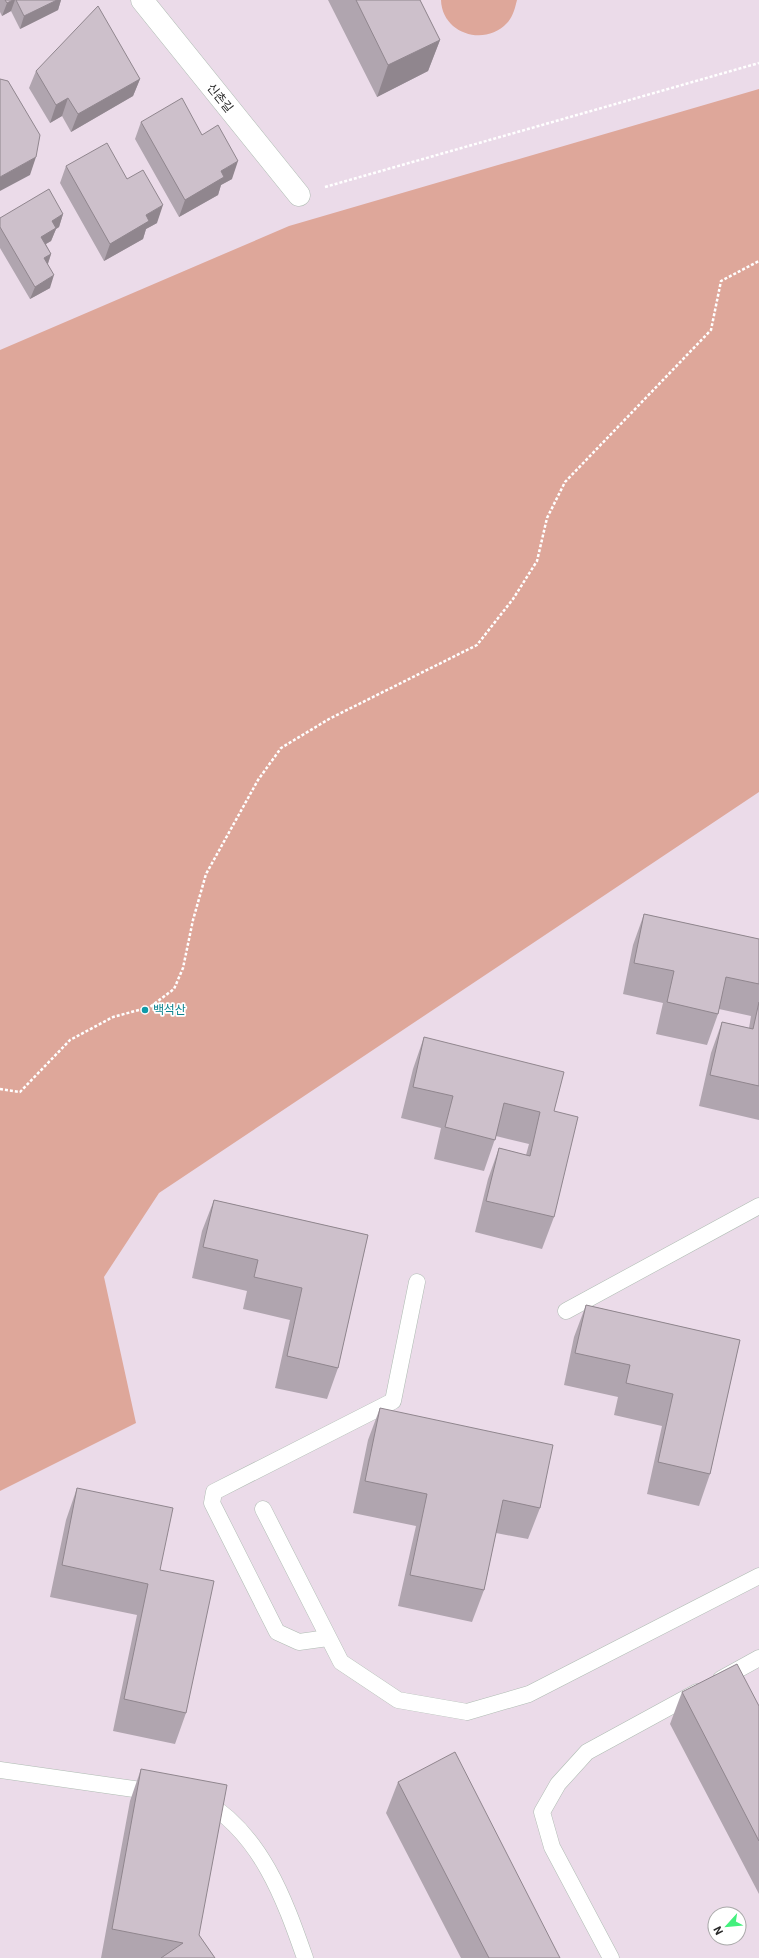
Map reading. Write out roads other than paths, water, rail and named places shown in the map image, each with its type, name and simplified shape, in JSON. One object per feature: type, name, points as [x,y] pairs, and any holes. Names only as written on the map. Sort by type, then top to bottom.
[{"type":"street","name":"신촌길","points":[[142,0],[299,195]]},
{"type":"lane","points":[[566,1311],[759,1206]]},
{"type":"lane","points":[[328,1638],[299,1642],[277,1632],[212,1503],[214,1492],[393,1401],[417,1282]]},
{"type":"lane","points":[[263,1509],[341,1662],[398,1700],[467,1712],[529,1694],[759,1576]]},
{"type":"lane","points":[[611,1958],[552,1847],[542,1812],[558,1784],[587,1752],[759,1658]]},
{"type":"lane","points":[[0,1770],[201,1798],[214,1806],[232,1820],[246,1836],[275,1881],[305,1958]]},
{"type":"place","name":"백석산","points":[[145,1010]]}]
